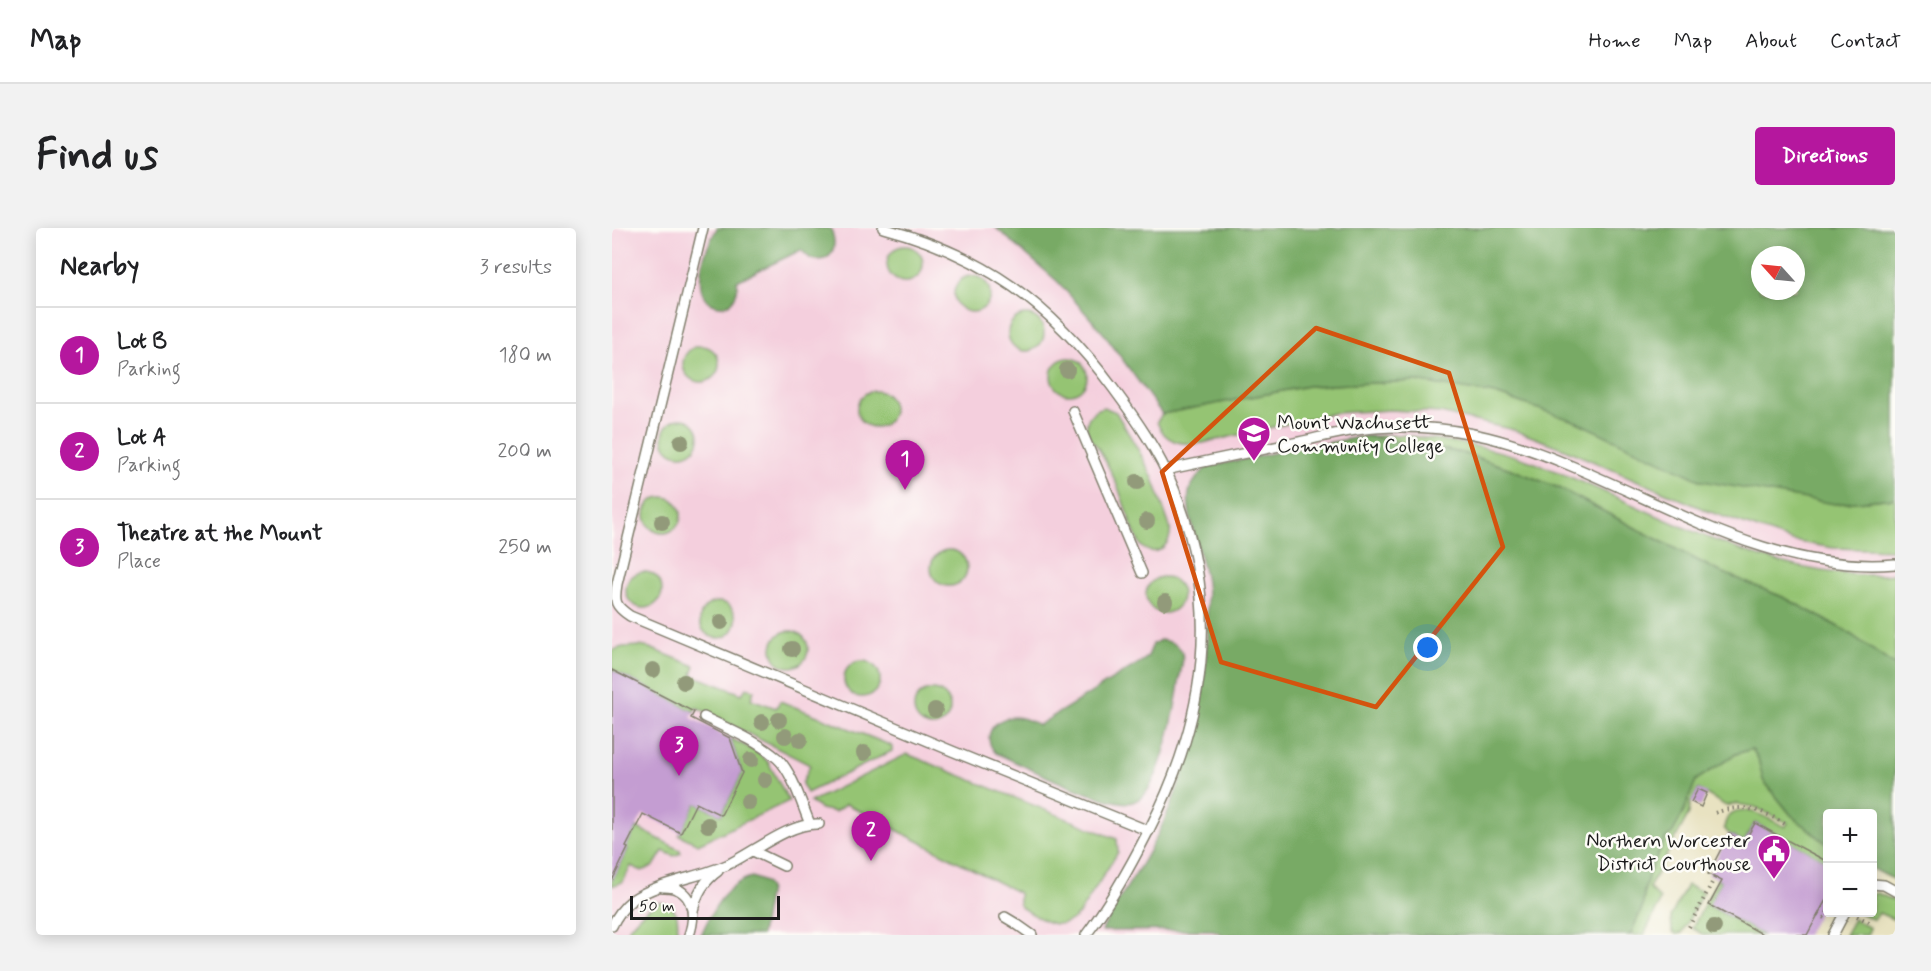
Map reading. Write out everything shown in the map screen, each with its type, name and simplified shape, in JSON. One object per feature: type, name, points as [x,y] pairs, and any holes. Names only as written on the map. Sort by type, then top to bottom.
[{"type":"lane","points":[[703,228],[617,584],[616,604],[630,616],[1149,831]]},
{"type":"lane","points":[[883,228],[932,243],[1002,278],[1030,299],[1069,336],[1105,377],[1141,427],[1165,470],[1185,517],[1193,548],[1202,604],[1202,654],[1199,683],[1187,741],[1178,769],[1122,883],[1086,935]]},
{"type":"lane","points":[[1073,411],[1142,573]]},
{"type":"lane","points":[[1165,470],[1356,430],[1402,428],[1445,430],[1486,437],[1545,456],[1724,533],[1765,547],[1834,562],[1895,564]]},
{"type":"lane","points":[[689,935],[696,899],[711,875],[725,865],[790,831],[814,824],[788,772],[778,758],[753,742],[704,717]]},
{"type":"lane","points":[[753,850],[784,866]]},
{"type":"lane","points":[[612,926],[631,901],[658,888],[725,865]]},
{"type":"lane","points":[[1877,884],[1884,885],[1895,891]]},
{"type":"lane","points":[[658,888],[667,887],[682,893],[689,899],[693,911]]},
{"type":"lane","points":[[1005,917],[1032,935]]},
{"type":"lane","points":[[1833,935],[1842,917]]},
{"type":"path","points":[[1715,813],[1728,808],[1742,807],[1758,811],[1785,824]]},
{"type":"path","points":[[1689,927],[1715,877]]},
{"type":"path","points":[[1860,917],[1873,924]]},
{"type":"highlighted area","points":[[1316,328],[1449,373],[1503,547],[1376,707],[1221,662],[1162,472]]},
{"type":"shaded area","name":"Mount Wachusett Community College","points":[[612,228],[1895,228],[1895,761],[1587,634],[1605,935],[612,935]]},
{"type":"green space","points":[[717,228],[828,228],[831,229],[834,248],[829,256],[818,260],[811,259],[801,250],[737,281],[733,300],[727,305],[714,305],[703,295],[700,280],[704,256]]},
{"type":"green space","points":[[996,228],[1895,228],[1895,498],[1835,504],[1702,481],[1577,422],[1495,394],[1415,381],[1308,386],[1162,414],[1104,334],[1058,282]]},
{"type":"green space","points":[[905,246],[918,251],[923,264],[918,277],[905,282],[892,277],[887,264],[892,251]]},
{"type":"green space","points":[[972,276],[985,281],[990,294],[985,307],[972,312],[959,307],[954,294],[959,281]]},
{"type":"green space","points":[[1026,315],[1039,320],[1044,333],[1039,346],[1026,351],[1013,346],[1008,333],[1013,320]]},
{"type":"green space","points":[[701,346],[714,351],[719,364],[714,377],[701,382],[688,377],[683,364],[688,351]]},
{"type":"green space","points":[[1069,358],[1082,363],[1087,376],[1082,389],[1069,394],[1056,389],[1051,376],[1056,363]]},
{"type":"green space","points":[[1415,381],[1495,394],[1835,504],[1895,498],[1895,550],[1833,548],[1792,541],[1710,512],[1562,448],[1514,430],[1440,413],[1391,410],[1335,413],[1196,444],[1176,442],[1170,439],[1160,429],[1157,422],[1162,414],[1308,386]]},
{"type":"green space","points":[[875,391],[888,396],[893,409],[888,422],[875,427],[862,422],[857,409],[862,396]]},
{"type":"green space","points":[[1104,407],[1116,412],[1153,478],[1170,527],[1169,539],[1158,551],[1148,551],[1139,543],[1118,487],[1099,449],[1088,433],[1089,418],[1093,412]]},
{"type":"green space","points":[[681,419],[694,424],[699,437],[694,450],[681,455],[668,450],[663,437],[668,424]]},
{"type":"green space","points":[[1402,435],[1466,444],[1527,460],[1706,537],[1799,567],[1847,574],[1895,574],[1895,666],[1846,631],[1785,598],[1716,570],[1559,488],[1463,453],[1367,436]]},
{"type":"green space","points":[[1366,436],[1463,453],[1508,468],[1559,488],[1716,570],[1785,598],[1846,631],[1895,666],[1895,880],[1877,871],[1877,809],[1823,809],[1823,841],[1791,815],[1763,780],[1758,758],[1752,749],[1736,754],[1696,780],[1684,811],[1673,832],[1666,838],[1650,870],[1644,891],[1643,906],[1630,935],[1224,935],[1213,930],[1102,931],[1116,903],[1158,834],[1181,779],[1197,722],[1206,663],[1207,602],[1206,583],[1188,502],[1189,493],[1196,479],[1207,467]]},
{"type":"green space","points":[[663,497],[676,502],[681,515],[676,528],[663,533],[650,528],[645,515],[650,502]]},
{"type":"green space","points":[[949,550],[962,555],[967,568],[962,581],[949,586],[936,581],[931,568],[936,555]]},
{"type":"green space","points":[[644,572],[657,577],[662,590],[657,603],[644,608],[631,603],[626,590],[631,577]]},
{"type":"green space","points":[[1164,577],[1177,582],[1182,595],[1177,608],[1164,613],[1151,608],[1146,595],[1151,582]]},
{"type":"green space","points":[[718,602],[731,607],[736,620],[731,633],[718,638],[705,633],[700,620],[705,607]]},
{"type":"green space","points":[[790,631],[803,636],[808,649],[803,662],[790,667],[777,662],[772,649],[777,636]]},
{"type":"green space","points":[[1160,640],[1179,647],[1183,662],[1163,754],[1152,783],[1141,798],[1133,802],[1121,802],[1086,793],[996,753],[991,747],[989,735],[1001,720],[1018,717],[1039,725],[1144,660],[1153,644]]},
{"type":"green space","points":[[640,646],[695,666],[692,675],[742,694],[746,688],[754,690],[751,699],[776,708],[780,701],[890,745],[892,751],[807,793],[802,784],[810,765],[696,707],[694,712],[612,670],[612,650]]},
{"type":"green space","points":[[862,661],[875,666],[880,679],[875,692],[862,697],[849,692],[844,679],[849,666]]},
{"type":"green space","points":[[932,690],[945,695],[950,708],[945,721],[932,726],[919,721],[914,708],[919,695]]},
{"type":"green space","points":[[730,738],[756,751],[768,762],[789,801],[698,844],[679,835],[696,803],[721,815],[742,773]]},
{"type":"green space","points":[[1752,749],[1758,758],[1763,780],[1791,815],[1823,841],[1823,860],[1755,823],[1744,842],[1729,834],[1724,828],[1727,818],[1733,812],[1741,810],[1760,814],[1785,827],[1788,823],[1755,807],[1737,804],[1726,806],[1698,789],[1690,805],[1689,813],[1649,888],[1660,899],[1658,906],[1644,935],[1630,935],[1643,906],[1644,891],[1650,870],[1666,838],[1673,832],[1684,811],[1696,780],[1736,754]]},
{"type":"green space","points":[[907,754],[1117,839],[1118,852],[1079,914],[1064,923],[1050,923],[1022,908],[1019,904],[1019,893],[846,804],[835,812],[821,809],[810,802]]},
{"type":"green space","points":[[636,827],[680,850],[681,853],[674,856],[663,851],[654,866],[642,871],[631,866],[623,882],[612,886],[612,877],[628,849],[626,847]]},
{"type":"green space","points":[[752,877],[765,882],[769,889],[761,935],[701,935],[715,908],[727,892],[734,885]]},
{"type":"green space","points":[[1718,879],[1722,881],[1709,906],[1764,935],[1704,935],[1692,928]]},
{"type":"green space","points":[[1687,885],[1703,892],[1682,933],[1676,934],[1672,931],[1671,916]]},
{"type":"green space","points":[[1877,893],[1895,901],[1895,920],[1879,913],[1877,916]]},
{"type":"green space","points":[[659,902],[674,909],[678,923],[677,935],[624,935],[639,916]]},
{"type":"green space","points":[[1854,919],[1870,928],[1867,935],[1845,935]]},
{"type":"building","points":[[612,670],[694,712],[691,718],[730,738],[742,773],[721,815],[696,803],[681,833],[643,814],[612,881]]},
{"type":"building","points":[[1698,789],[1707,793],[1701,807],[1691,802]]},
{"type":"building","name":"Northern Worcester District Courthouse","points":[[1755,823],[1823,859],[1823,905],[1807,935],[1764,935],[1709,905],[1722,881],[1708,874],[1729,834],[1744,842]]},
{"type":"place","name":"Mount Wachusett Community College","points":[[1254,462]]},
{"type":"place","name":"Lot B","points":[[905,490]]},
{"type":"place","name":"Theatre at the Mount","points":[[679,776]]},
{"type":"place","name":"Lot A","points":[[871,861]]},
{"type":"place","name":"Northern Worcester District Courthouse","points":[[1774,880]]}]
